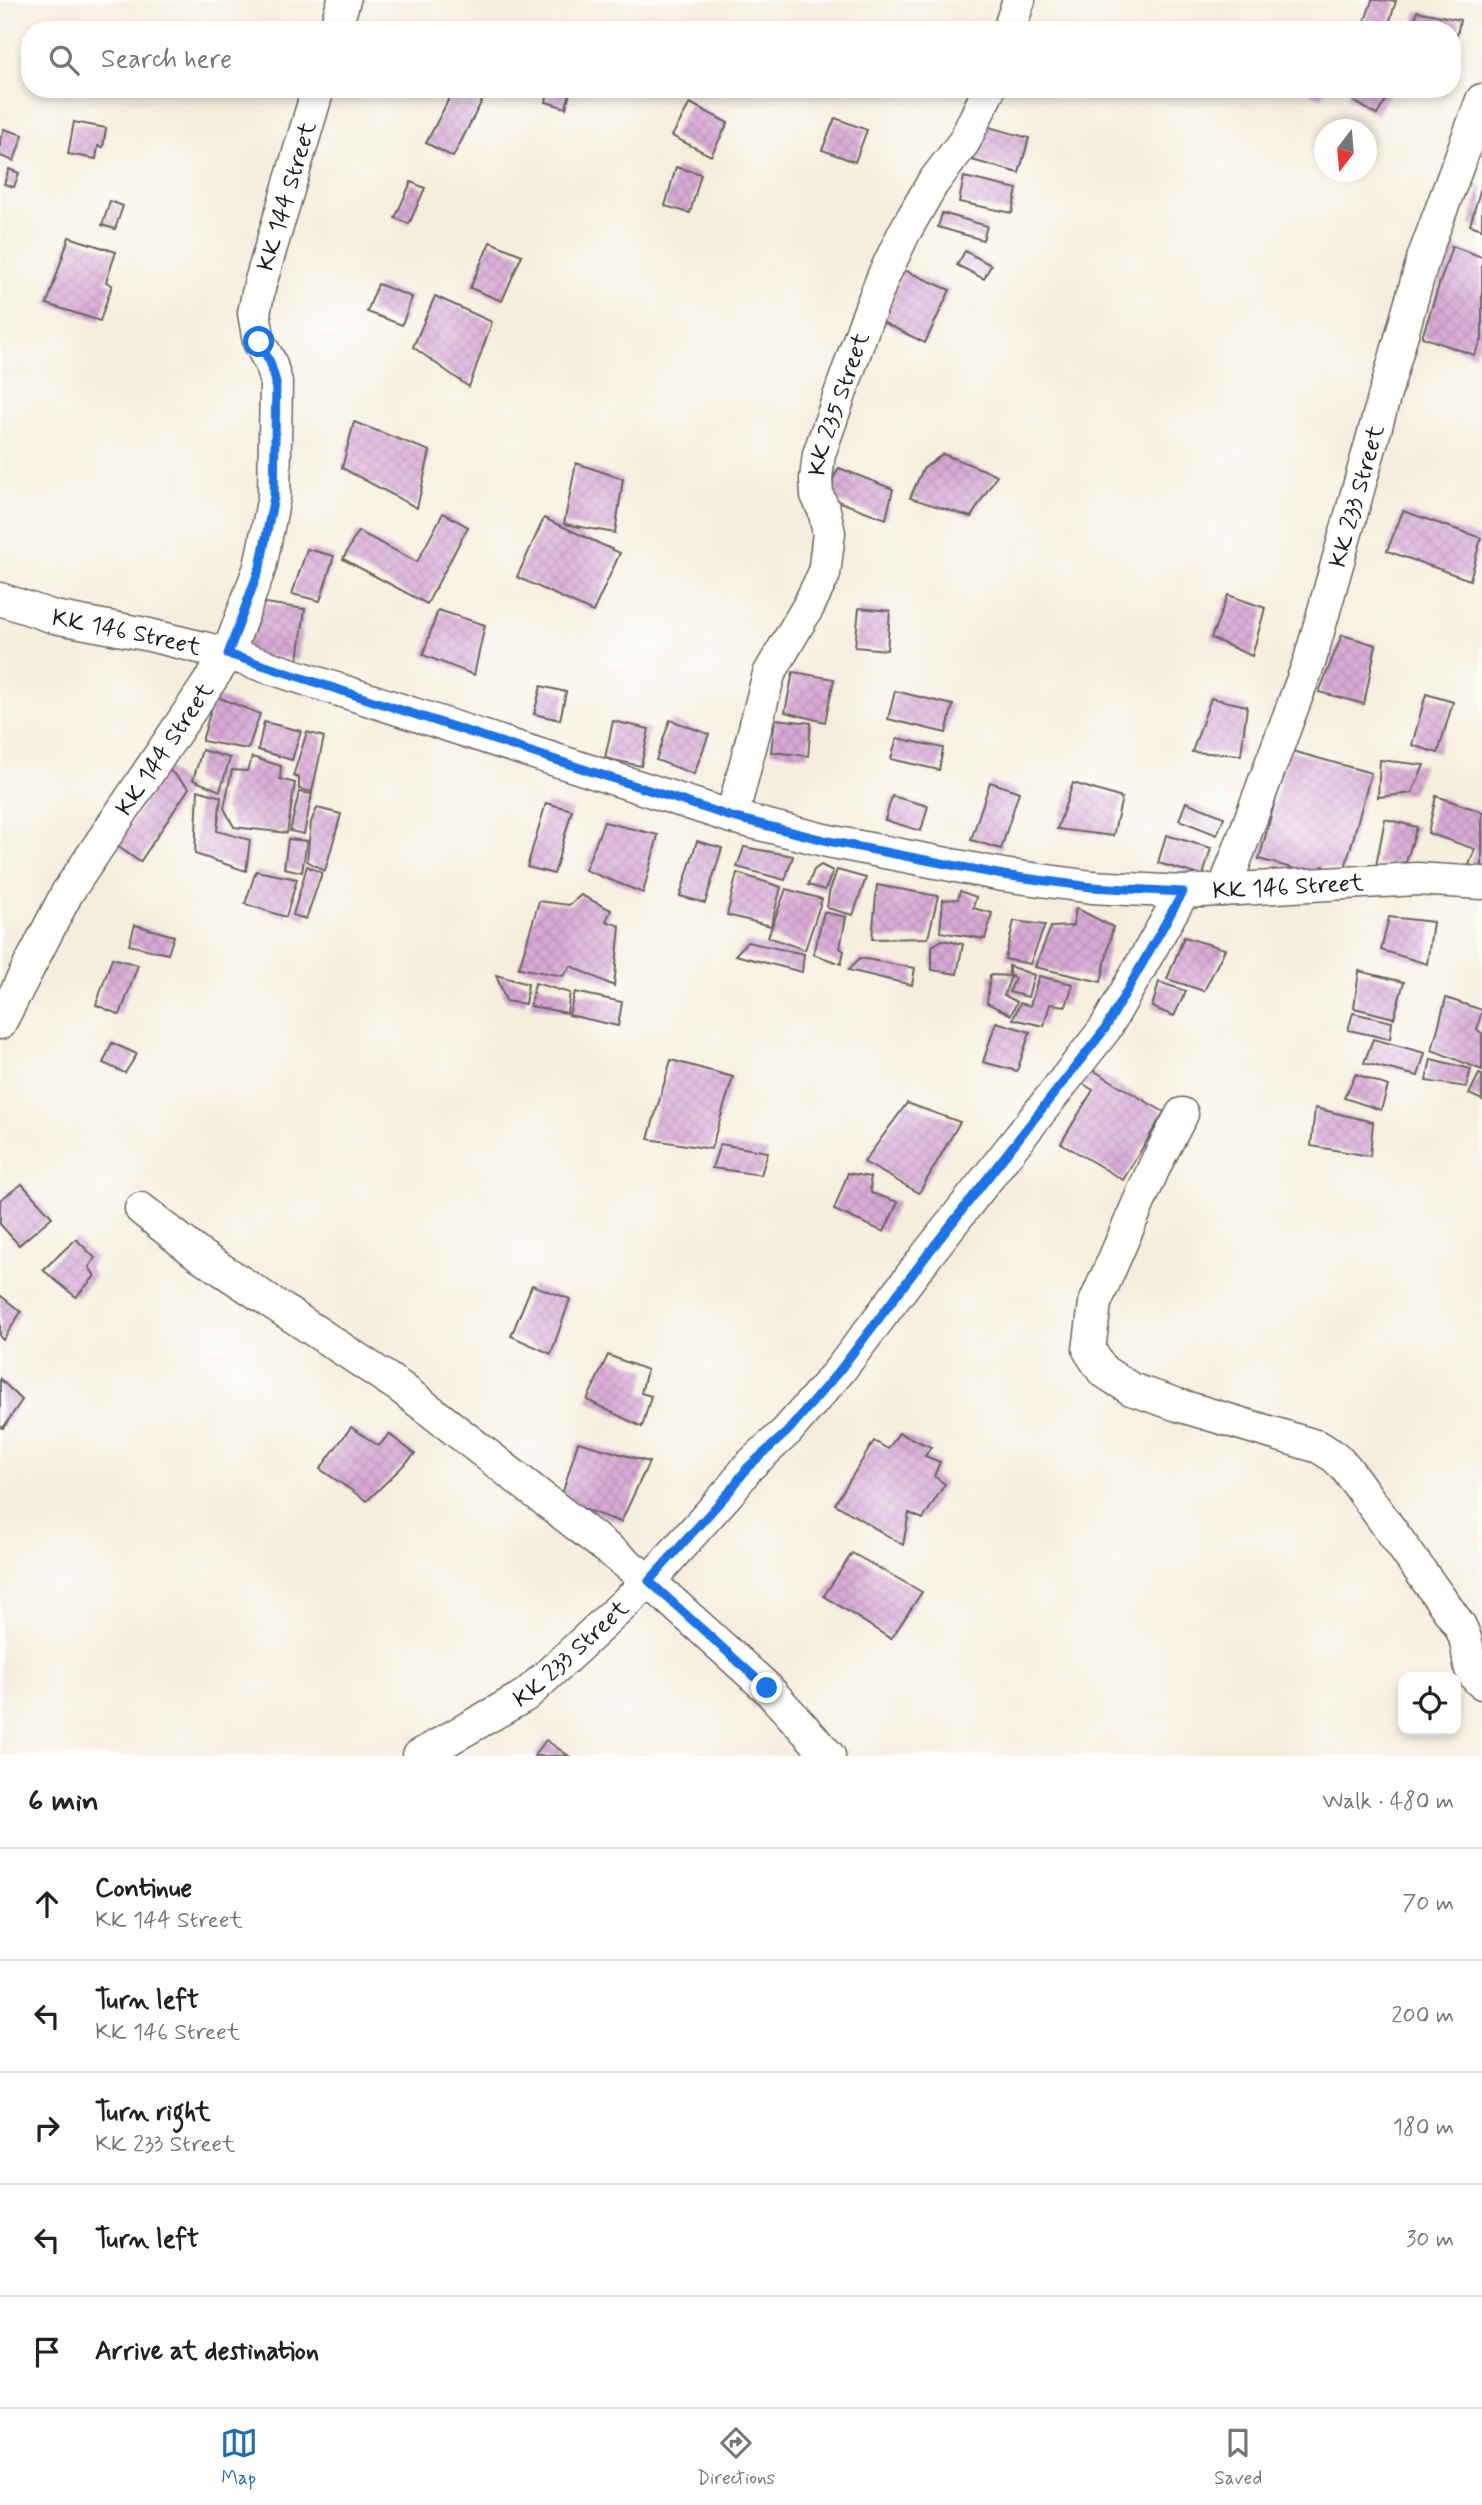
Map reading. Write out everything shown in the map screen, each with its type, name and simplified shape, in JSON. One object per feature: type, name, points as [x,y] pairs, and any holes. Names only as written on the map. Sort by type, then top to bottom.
[{"type":"street","points":[[338,21],[344,0]]},
{"type":"street","points":[[1012,21],[1019,0]]},
{"type":"street","name":"KK 144 Street","points":[[0,1023],[67,893],[228,654],[260,567],[274,497],[276,382],[270,362],[259,342],[254,313],[260,284],[315,98]]},
{"type":"street","name":"KK 235 Street","points":[[732,817],[769,674],[824,574],[829,533],[824,510],[817,495],[819,454],[865,323],[904,233],[932,184],[964,142],[985,98]]},
{"type":"street","name":"KK 233 Street","points":[[1224,890],[1310,660],[1424,256],[1482,100]]},
{"type":"street","name":"KK 146 Street","points":[[0,599],[54,617],[145,634],[228,654],[732,817],[828,841],[1003,875],[1091,887],[1183,892],[1417,879],[1482,883]]},
{"type":"street","name":"KK 233 Street","points":[[419,1756],[526,1695],[649,1581],[748,1467],[787,1432],[840,1370],[1105,1029],[1183,892]]},
{"type":"street","points":[[1182,1114],[1156,1163],[1096,1303],[1089,1350],[1103,1371],[1131,1389],[1319,1447],[1335,1457],[1365,1494],[1460,1626],[1467,1643],[1468,1661],[1475,1676],[1482,1683]]},
{"type":"street","points":[[141,1209],[198,1254],[400,1387],[649,1581],[767,1688],[830,1756]]},
{"type":"building","points":[[1372,0],[1396,1],[1390,21],[1365,21]]},
{"type":"building","points":[[1417,11],[1460,20],[1460,21],[1415,21]]},
{"type":"building","points":[[449,98],[483,98],[453,157],[426,143]]},
{"type":"building","points":[[547,98],[569,98],[566,108],[546,102]]},
{"type":"building","points":[[1349,98],[1387,98],[1377,115]]},
{"type":"building","points":[[690,103],[728,123],[711,156],[672,136]]},
{"type":"building","points":[[835,118],[867,130],[855,162],[822,150]]},
{"type":"building","points":[[74,122],[106,128],[103,147],[98,146],[96,159],[68,154]]},
{"type":"building","points":[[978,124],[1029,138],[1019,173],[968,159]]},
{"type":"building","points":[[4,129],[23,135],[14,161],[0,156],[0,140]]},
{"type":"building","points":[[676,167],[701,174],[690,213],[665,206]]},
{"type":"building","points":[[9,169],[19,173],[14,187],[4,184]]},
{"type":"building","points":[[964,177],[1017,189],[1012,213],[959,202]]},
{"type":"building","points":[[411,182],[425,188],[409,224],[395,218]]},
{"type":"building","points":[[1482,184],[1482,229],[1470,225]]},
{"type":"building","points":[[110,201],[123,206],[115,229],[102,225]]},
{"type":"building","points":[[942,213],[987,226],[983,240],[938,227]]},
{"type":"building","points":[[69,237],[116,252],[106,282],[112,285],[100,321],[47,304]]},
{"type":"building","points":[[490,242],[522,255],[502,301],[470,288]]},
{"type":"building","points":[[1452,246],[1482,257],[1482,340],[1474,355],[1422,337]]},
{"type":"building","points":[[965,251],[991,265],[984,279],[957,265]]},
{"type":"building","points":[[904,270],[950,290],[925,343],[882,322]]},
{"type":"building","points":[[378,284],[412,297],[402,325],[367,312]]},
{"type":"building","points":[[435,296],[492,322],[469,387],[413,347]]},
{"type":"building","points":[[354,422],[430,451],[417,508],[342,468]]},
{"type":"building","points":[[943,454],[997,475],[971,517],[910,498],[923,469]]},
{"type":"building","points":[[576,463],[623,479],[615,533],[564,524]]},
{"type":"building","points":[[839,468],[893,489],[886,519],[832,499],[833,479]]},
{"type":"building","points":[[1403,511],[1481,538],[1470,580],[1387,551]]},
{"type":"building","points":[[443,513],[468,527],[427,604],[343,559],[358,531],[417,562]]},
{"type":"building","points":[[544,518],[620,553],[593,612],[517,577]]},
{"type":"building","points":[[307,549],[334,556],[320,601],[292,594]]},
{"type":"building","points":[[1228,595],[1265,608],[1252,656],[1211,638]]},
{"type":"building","points":[[253,601],[305,609],[298,660],[245,652]]},
{"type":"building","points":[[859,608],[890,611],[887,650],[855,647]]},
{"type":"building","points":[[438,610],[485,625],[474,675],[423,655]]},
{"type":"building","points":[[1342,635],[1376,645],[1364,704],[1319,692]]},
{"type":"building","points":[[793,672],[834,679],[825,722],[785,712]]},
{"type":"building","points":[[541,686],[566,692],[560,720],[534,714]]},
{"type":"building","points":[[895,691],[953,705],[946,733],[888,719]]},
{"type":"building","points":[[1426,694],[1453,702],[1438,753],[1412,745]]},
{"type":"building","points":[[215,696],[260,714],[248,749],[202,741]]},
{"type":"building","points":[[1211,698],[1247,706],[1241,755],[1192,752]]},
{"type":"building","points":[[775,719],[811,723],[808,756],[771,752]]},
{"type":"building","points":[[670,720],[709,734],[694,774],[656,760]]},
{"type":"building","points":[[613,721],[649,729],[641,766],[605,758]]},
{"type":"building","points":[[264,722],[301,731],[292,760],[258,750]]},
{"type":"building","points":[[307,732],[324,737],[312,792],[299,789],[299,778],[293,776]]},
{"type":"building","points":[[897,738],[943,748],[939,770],[891,759]]},
{"type":"building","points":[[202,750],[230,758],[220,791],[193,780]]},
{"type":"building","points":[[1289,750],[1371,773],[1344,872],[1323,866],[1320,876],[1259,859]]},
{"type":"building","points":[[252,757],[281,766],[280,779],[295,783],[287,833],[234,827],[224,808],[232,770],[247,771]]},
{"type":"building","points":[[1380,760],[1424,765],[1412,793],[1378,797]]},
{"type":"building","points":[[167,768],[189,788],[140,862],[116,845]]},
{"type":"building","points":[[990,782],[1019,792],[1001,849],[971,840]]},
{"type":"building","points":[[1073,783],[1122,798],[1113,836],[1057,829]]},
{"type":"building","points":[[198,790],[221,797],[217,831],[250,840],[246,871],[195,854]]},
{"type":"building","points":[[299,792],[312,794],[304,834],[290,831]]},
{"type":"building","points":[[892,796],[928,806],[921,831],[885,820]]},
{"type":"building","points":[[1436,796],[1482,812],[1482,869],[1469,865],[1475,849],[1428,833]]},
{"type":"building","points":[[1186,802],[1224,817],[1217,835],[1179,820]]},
{"type":"building","points":[[546,803],[572,810],[554,874],[527,867]]},
{"type":"building","points":[[317,808],[341,814],[325,871],[307,861],[311,822]]},
{"type":"building","points":[[1385,819],[1417,827],[1406,862],[1376,866]]},
{"type":"building","points":[[604,822],[658,835],[643,893],[585,870]]},
{"type":"building","points":[[1166,835],[1211,848],[1203,876],[1158,863]]},
{"type":"building","points":[[288,839],[307,841],[302,872],[284,868]]},
{"type":"building","points":[[697,841],[722,848],[705,903],[680,896]]},
{"type":"building","points":[[744,847],[793,856],[785,880],[737,867]]},
{"type":"building","points":[[821,865],[833,871],[825,890],[808,885],[814,870]]},
{"type":"building","points":[[307,866],[322,873],[306,919],[293,915]]},
{"type":"building","points":[[837,870],[866,878],[853,915],[827,908]]},
{"type":"building","points":[[256,871],[297,879],[286,917],[245,904]]},
{"type":"building","points":[[737,873],[781,887],[771,926],[727,915]]},
{"type":"building","points":[[877,885],[938,896],[928,938],[872,939]]},
{"type":"building","points":[[786,889],[822,899],[805,950],[768,937]]},
{"type":"building","points":[[960,891],[976,897],[973,908],[992,913],[985,939],[940,932],[943,900],[958,899]]},
{"type":"building","points":[[581,895],[611,910],[606,921],[620,926],[614,986],[571,966],[563,976],[519,968],[539,901],[569,905]]},
{"type":"building","points":[[1076,908],[1113,927],[1101,982],[1035,967],[1051,927],[1073,926]]},
{"type":"building","points":[[824,912],[846,917],[840,948],[844,951],[841,964],[813,954]]},
{"type":"building","points":[[1389,917],[1433,922],[1427,964],[1381,950]]},
{"type":"building","points":[[1014,921],[1045,925],[1030,964],[1005,959]]},
{"type":"building","points":[[135,925],[174,936],[168,954],[129,945]]},
{"type":"building","points":[[1184,937],[1225,949],[1204,991],[1167,979]]},
{"type":"building","points":[[942,940],[963,944],[957,974],[932,970],[932,946]]},
{"type":"building","points":[[747,942],[804,954],[802,972],[735,955]]},
{"type":"building","points":[[112,958],[138,965],[120,1015],[96,1005]]},
{"type":"building","points":[[860,958],[915,968],[912,985],[848,970]]},
{"type":"building","points":[[1009,966],[1034,975],[1028,997],[1009,992],[1015,979],[1009,975]]},
{"type":"building","points":[[1359,971],[1404,982],[1394,1018],[1354,1008]]},
{"type":"building","points":[[496,975],[528,984],[525,1004],[506,1001]]},
{"type":"building","points":[[990,975],[1011,976],[1004,995],[1017,1002],[1011,1015],[987,1003]]},
{"type":"building","points":[[1039,976],[1073,984],[1066,1006],[1050,1004],[1044,1026],[1013,1019],[1020,1003],[1030,1006]]},
{"type":"building","points":[[1159,982],[1186,991],[1174,1016],[1152,1007]]},
{"type":"building","points":[[535,983],[570,993],[567,1013],[530,1006]]},
{"type":"building","points":[[575,992],[622,1002],[618,1026],[569,1015]]},
{"type":"building","points":[[1446,998],[1482,1010],[1477,1030],[1482,1033],[1482,1070],[1432,1050]]},
{"type":"building","points":[[1353,1013],[1392,1022],[1390,1039],[1348,1030]]},
{"type":"building","points":[[996,1022],[1030,1032],[1017,1071],[983,1062]]},
{"type":"building","points":[[1373,1039],[1425,1053],[1418,1076],[1364,1063]]},
{"type":"building","points":[[112,1043],[137,1054],[125,1073],[103,1063]]},
{"type":"building","points":[[1431,1059],[1471,1069],[1466,1087],[1426,1081]]},
{"type":"building","points":[[671,1060],[733,1077],[711,1149],[648,1139]]},
{"type":"building","points":[[1091,1069],[1164,1112],[1123,1180],[1061,1143],[1093,1090],[1082,1083]]},
{"type":"building","points":[[1356,1074],[1388,1086],[1381,1110],[1344,1098]]},
{"type":"building","points":[[1479,1074],[1482,1075],[1482,1100],[1469,1094]]},
{"type":"building","points":[[907,1103],[960,1122],[919,1193],[864,1162]]},
{"type":"building","points":[[1315,1108],[1373,1122],[1370,1156],[1311,1146]]},
{"type":"building","points":[[720,1144],[768,1152],[761,1175],[712,1168]]},
{"type":"building","points":[[848,1173],[870,1177],[871,1193],[898,1202],[884,1232],[834,1210]]},
{"type":"building","points":[[22,1184],[52,1217],[19,1245],[0,1224],[0,1200]]},
{"type":"building","points":[[76,1239],[95,1258],[89,1267],[95,1276],[76,1297],[43,1270]]},
{"type":"building","points":[[532,1285],[570,1299],[551,1354],[511,1336]]},
{"type":"building","points":[[0,1295],[21,1312],[3,1340],[0,1337]]},
{"type":"building","points":[[608,1355],[647,1370],[641,1393],[651,1396],[642,1427],[587,1400]]},
{"type":"building","points":[[0,1379],[22,1400],[3,1428],[0,1426]]},
{"type":"building","points":[[351,1427],[379,1446],[389,1434],[415,1454],[367,1501],[320,1469]]},
{"type":"building","points":[[899,1433],[931,1447],[925,1456],[940,1462],[934,1476],[945,1484],[923,1519],[909,1513],[903,1545],[835,1504],[874,1441],[888,1449]]},
{"type":"building","points":[[578,1442],[649,1462],[621,1522],[560,1501]]},
{"type":"building","points":[[852,1553],[922,1592],[891,1639],[824,1596]]},
{"type":"building","points":[[546,1740],[569,1756],[534,1756]]},
{"type":"route","points":[[259,342],[270,362],[276,382],[274,497],[260,567],[228,654],[732,817],[828,841],[1003,875],[1091,887],[1183,892],[1105,1029],[840,1370],[787,1432],[748,1467],[649,1581],[767,1688]]}]
